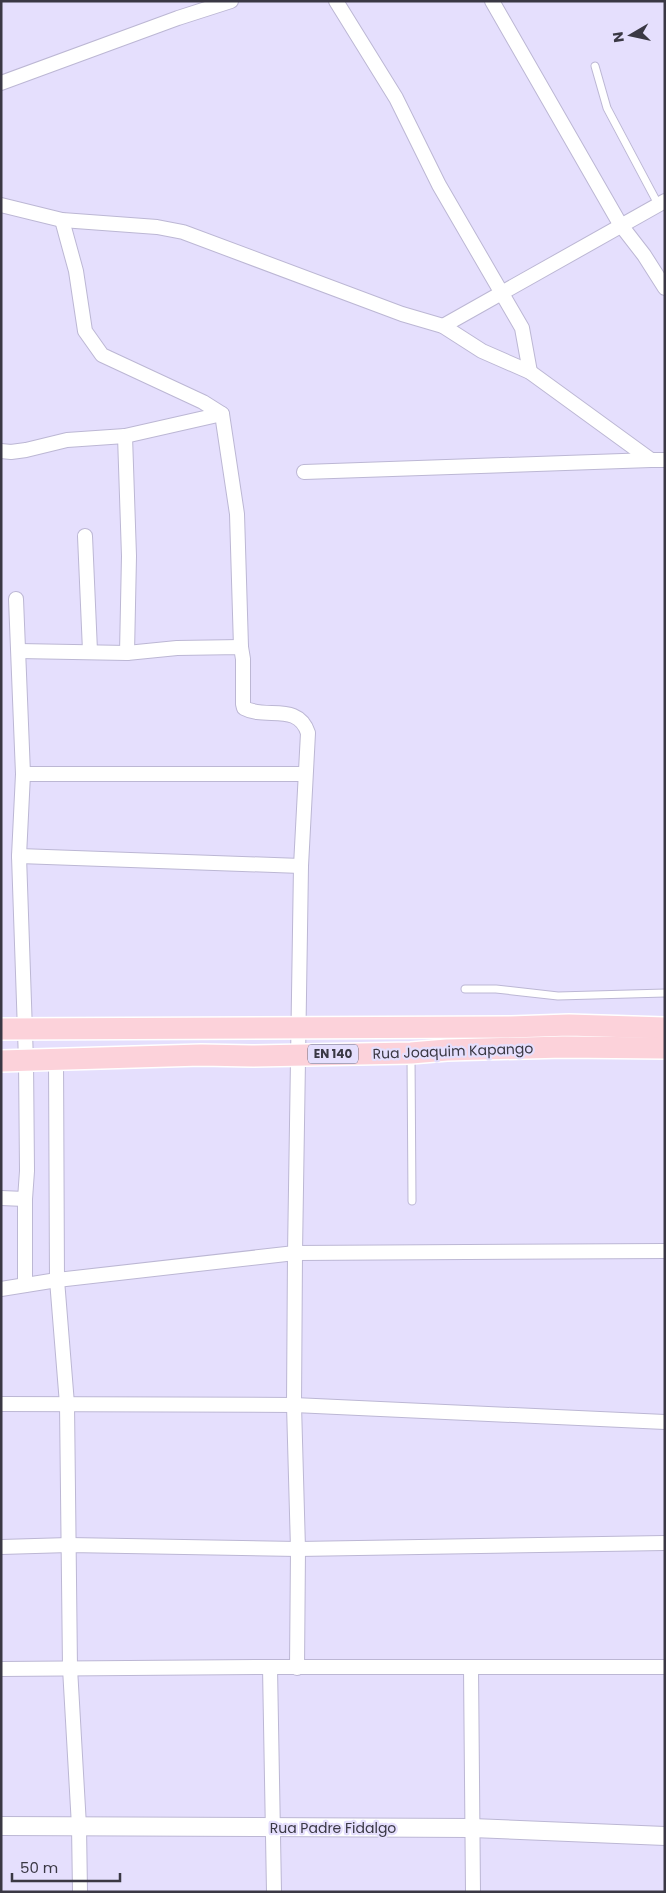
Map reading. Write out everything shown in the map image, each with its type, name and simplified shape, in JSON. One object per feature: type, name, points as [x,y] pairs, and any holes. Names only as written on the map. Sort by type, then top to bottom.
[{"type":"main road","name":"Rua Joaquim Kapango","points":[[1,1029],[570,1025],[665,1028]]},
{"type":"main road","name":"Rua Joaquim Kapango","points":[[1,1061],[56,1058],[411,1053],[447,1050],[563,1047],[665,1048]]},
{"type":"street","points":[[1,83],[178,18],[231,1]]},
{"type":"street","points":[[336,1],[396,98],[439,184],[522,328],[530,372]]},
{"type":"street","points":[[492,1],[620,224],[644,254],[665,288]]},
{"type":"street","points":[[443,326],[661,202]]},
{"type":"street","points":[[1,205],[62,220],[157,227],[183,232],[402,314],[443,326],[482,351],[530,372],[658,460]]},
{"type":"street","points":[[62,220],[76,272],[85,331],[102,355],[203,402],[222,414],[238,514],[240,647],[243,659],[244,708],[252,711],[282,713],[300,719],[306,726],[308,733],[301,866],[295,1254],[294,1405],[298,1549],[297,1668]]},
{"type":"street","points":[[1,451],[26,450],[67,440],[125,436],[222,414]]},
{"type":"street","points":[[125,436],[129,556],[126,653]]},
{"type":"street","points":[[304,472],[658,460]]},
{"type":"street","points":[[85,536],[90,651]]},
{"type":"street","points":[[16,599],[23,774],[19,856],[26,1029],[27,1171],[25,1199],[25,1285]]},
{"type":"street","points":[[19,651],[126,653],[177,648],[240,647]]},
{"type":"street","points":[[23,774],[305,774]]},
{"type":"street","points":[[19,856],[301,866]]},
{"type":"street","points":[[56,1058],[57,1280],[67,1404],[70,1668],[79,1826],[80,1892]]},
{"type":"street","points":[[1,1198],[25,1199]]},
{"type":"street","points":[[1,1290],[57,1280],[295,1254],[665,1251]]},
{"type":"street","points":[[1,1404],[294,1405],[665,1422]]},
{"type":"street","points":[[1,1547],[69,1545],[298,1549],[665,1543]]},
{"type":"street","points":[[270,1667],[274,1892]]},
{"type":"street","points":[[1,1670],[270,1667],[665,1667]]},
{"type":"street","points":[[471,1667],[474,1892]]},
{"type":"street","name":"Rua Padre Fidalgo","points":[[1,1826],[472,1828],[665,1836]]},
{"type":"lane","points":[[595,66],[607,108],[661,202]]},
{"type":"lane","points":[[465,989],[496,989],[558,996],[665,993]]},
{"type":"lane","points":[[411,1053],[412,1201]]}]
